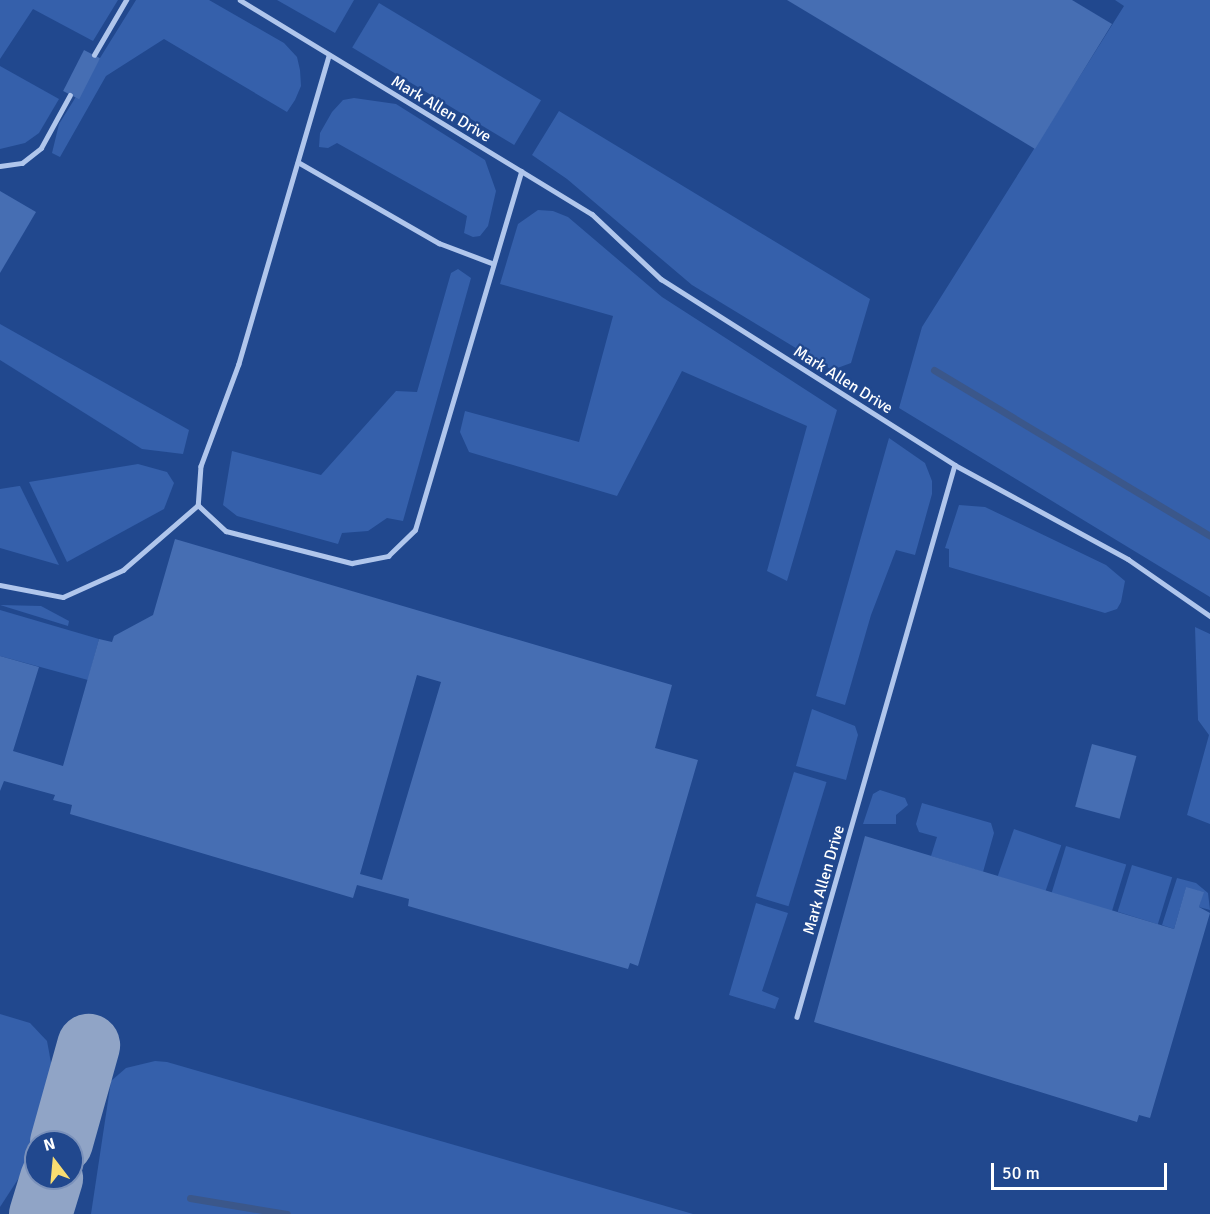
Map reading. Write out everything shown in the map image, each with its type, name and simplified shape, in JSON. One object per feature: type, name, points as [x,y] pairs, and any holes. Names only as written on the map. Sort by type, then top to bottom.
[{"type":"lane","points":[[94,55],[126,0]]},
{"type":"lane","name":"Mark Allen Drive","points":[[240,0],[328,56],[592,214],[661,279],[955,465],[797,1017]]},
{"type":"lane","points":[[0,585],[63,597],[123,570],[198,506],[201,466],[239,364],[328,56]]},
{"type":"lane","points":[[0,166],[22,163],[41,148],[70,94]]},
{"type":"lane","points":[[298,162],[439,243],[492,263]]},
{"type":"lane","points":[[198,506],[226,531],[352,563],[388,556],[415,530],[521,171]]},
{"type":"lane","points":[[955,465],[1128,559],[1210,616]]},
{"type":"shaded area","points":[[0,0],[118,0],[93,41],[33,9],[0,59]]},
{"type":"shaded area","points":[[136,0],[209,0],[284,43],[297,57],[301,86],[287,112],[164,39],[106,76],[60,157],[52,153],[59,124]]},
{"type":"shaded area","points":[[277,0],[354,0],[335,33]]},
{"type":"shaded area","points":[[1115,0],[1210,0],[1210,597],[899,408],[922,327],[1124,6]]},
{"type":"shaded area","points":[[379,3],[541,100],[514,145],[352,48]]},
{"type":"shaded area","points":[[0,66],[59,99],[39,133],[25,143],[0,149]]},
{"type":"shaded area","points":[[354,98],[396,104],[485,160],[496,191],[488,226],[480,236],[473,237],[464,233],[467,216],[337,143],[328,148],[319,147],[320,133],[332,112],[343,100]]},
{"type":"shaded area","points":[[559,111],[870,299],[851,363],[832,370],[692,285],[567,179],[532,155]]},
{"type":"shaded area","points":[[538,210],[553,211],[568,217],[662,297],[837,410],[787,581],[767,571],[807,426],[682,371],[617,496],[469,452],[460,432],[465,411],[579,442],[613,316],[500,284],[518,224]]},
{"type":"shaded area","points":[[458,269],[471,278],[403,521],[387,518],[368,531],[342,533],[338,544],[237,516],[223,505],[232,451],[321,475],[396,391],[417,392],[451,273]]},
{"type":"shaded area","points":[[0,324],[189,430],[183,454],[142,449],[0,360]]},
{"type":"shaded area","points":[[889,438],[925,463],[932,481],[932,494],[915,555],[896,550],[871,615],[845,705],[816,696]]},
{"type":"shaded area","points":[[138,464],[167,472],[174,483],[164,509],[67,562],[29,482]]},
{"type":"shaded area","points":[[20,486],[59,565],[0,548],[0,489]]},
{"type":"shaded area","points":[[959,505],[985,507],[1106,565],[1125,581],[1121,602],[1117,609],[1105,613],[949,567],[949,549],[945,548]]},
{"type":"shaded area","points":[[0,605],[41,606],[69,621],[68,626]]},
{"type":"shaded area","points":[[0,610],[99,639],[88,680],[0,656]]},
{"type":"shaded area","points":[[1195,627],[1210,634],[1210,824],[1187,815],[1209,735],[1198,720]]},
{"type":"shaded area","points":[[812,709],[855,726],[858,735],[846,780],[796,766]]},
{"type":"shaded area","points":[[794,772],[827,782],[789,906],[756,896]]},
{"type":"shaded area","points":[[880,790],[905,798],[908,805],[896,815],[896,824],[863,824],[873,794]]},
{"type":"shaded area","points":[[922,803],[991,823],[994,833],[983,872],[931,856],[937,837],[919,832],[916,824]]},
{"type":"shaded area","points":[[1014,829],[1061,845],[1045,893],[998,876]]},
{"type":"shaded area","points":[[1066,846],[1126,864],[1112,911],[1052,893]]},
{"type":"shaded area","points":[[1132,865],[1172,877],[1158,924],[1118,912]]},
{"type":"shaded area","points":[[1177,878],[1196,883],[1208,893],[1210,910],[1199,907],[1203,892],[1186,888],[1174,929],[1162,925]]},
{"type":"shaded area","points":[[756,903],[788,913],[762,991],[779,998],[775,1009],[729,995]]},
{"type":"shaded area","points":[[0,1014],[30,1023],[47,1041],[52,1068],[35,1130],[24,1130],[24,1170],[0,1207]]},
{"type":"shaded area","points":[[155,1061],[167,1062],[693,1214],[91,1214],[111,1081],[126,1068]]},
{"type":"building","points":[[787,0],[1072,0],[1112,24],[1035,149]]},
{"type":"building","points":[[84,50],[100,58],[79,99],[63,91]]},
{"type":"building","points":[[0,191],[36,212],[0,273]]},
{"type":"building","points":[[175,539],[672,685],[655,748],[698,760],[638,966],[630,963],[628,969],[408,906],[409,899],[357,885],[353,898],[70,814],[72,805],[53,800],[55,795],[4,781],[0,791],[0,656],[39,667],[13,751],[63,766],[99,639],[112,642],[114,636],[153,615]],"holes":[[[417,675],[441,682],[382,880],[360,874]]]},
{"type":"building","points":[[1092,744],[1136,756],[1120,819],[1075,807]]},
{"type":"building","points":[[865,836],[1174,929],[1186,887],[1204,892],[1199,907],[1210,913],[1150,1118],[1139,1115],[1137,1122],[814,1022]]},
{"type":"waterway","points":[[934,370],[1210,536]]},
{"type":"waterway","points":[[190,1198],[287,1214]]},
{"type":"taxiway","points":[[64,1130],[88,1045]]},
{"type":"taxiway","points":[[40,1214],[47,1190]]}]
